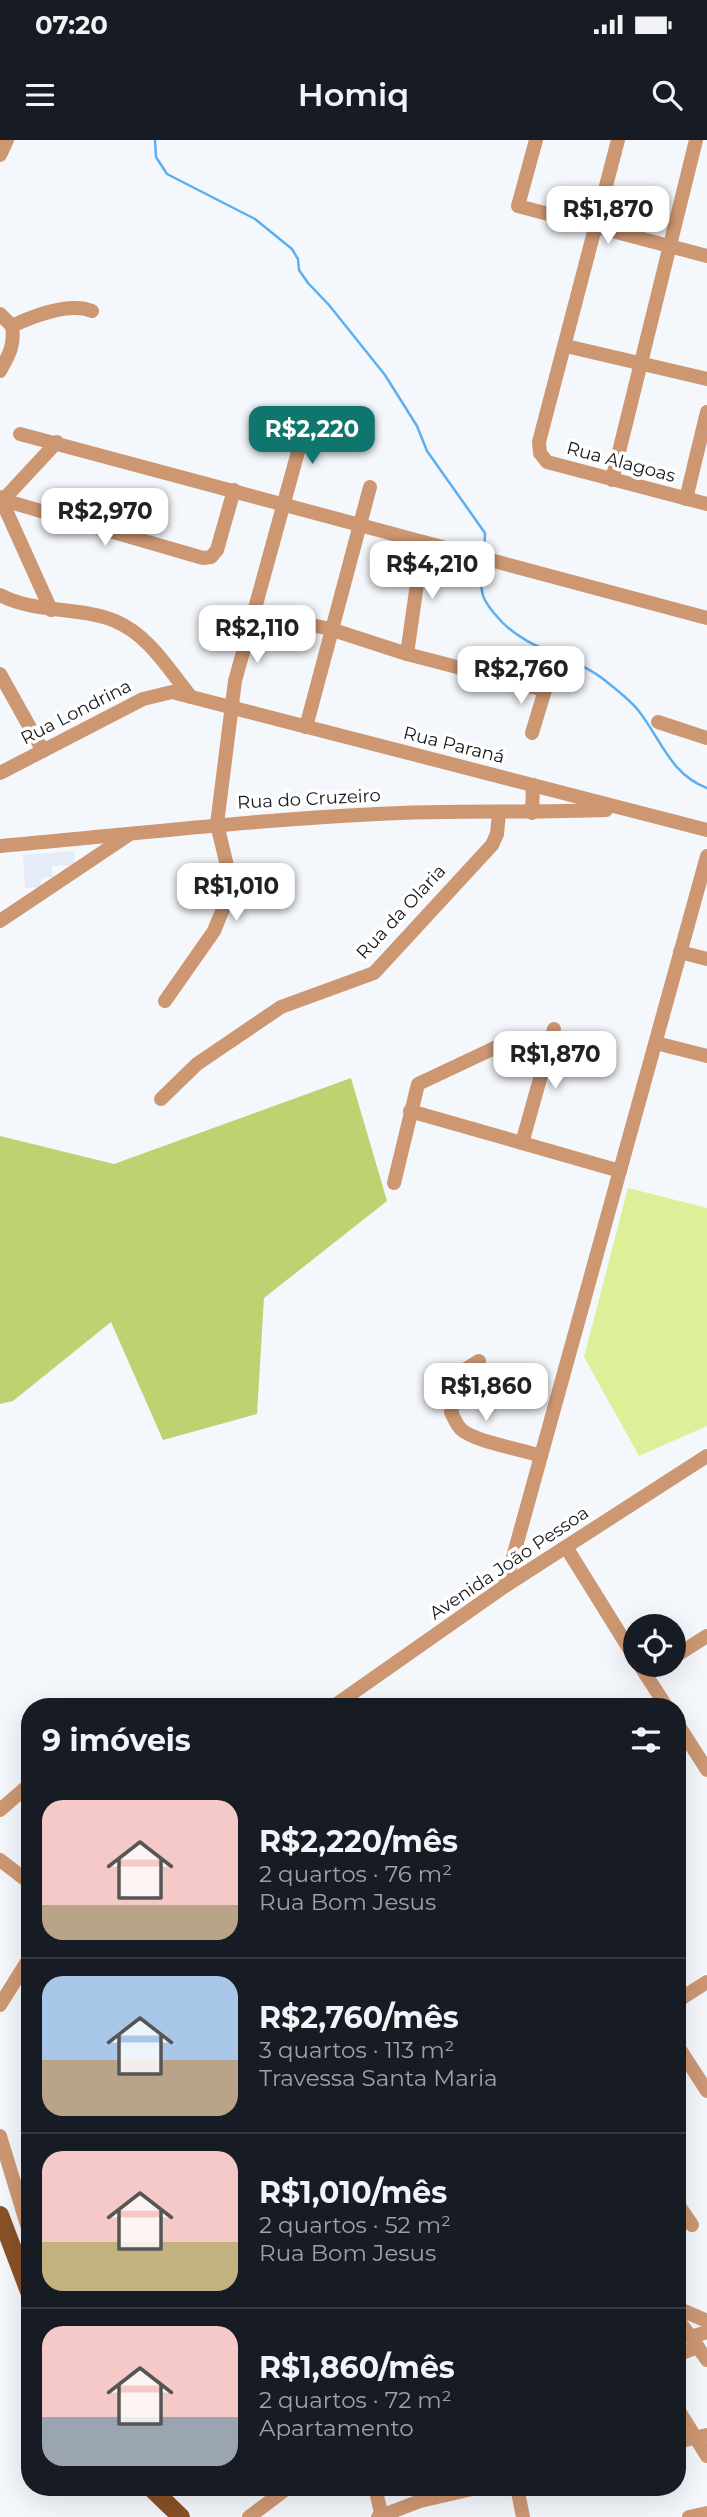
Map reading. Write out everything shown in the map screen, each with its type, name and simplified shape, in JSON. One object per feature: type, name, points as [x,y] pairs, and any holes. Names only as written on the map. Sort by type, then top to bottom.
[{"type":"main road","points":[[0,2215],[21,2270]]},
{"type":"main road","points":[[160,2496],[181,2517]]},
{"type":"street","points":[[0,155],[7,140]]},
{"type":"street","points":[[536,140],[518,206],[707,256]]},
{"type":"street","points":[[618,140],[566,346],[707,379]]},
{"type":"street","points":[[612,480],[696,140]]},
{"type":"street","points":[[12,326],[35,317],[75,308],[92,311]]},
{"type":"street","points":[[0,314],[12,326],[14,340],[12,351],[0,371]]},
{"type":"street","name":"Rua Alagoas","points":[[566,346],[539,442],[540,453],[547,461],[707,504]]},
{"type":"street","points":[[686,499],[707,412]]},
{"type":"street","points":[[165,1001],[215,931],[227,899],[229,870],[217,824],[231,708],[253,612],[307,419]]},
{"type":"street","points":[[20,434],[707,618]]},
{"type":"street","points":[[1,498],[57,442]]},
{"type":"street","points":[[306,727],[370,487]]},
{"type":"street","points":[[1,498],[203,558],[211,557],[217,550],[234,490]]},
{"type":"street","points":[[1,498],[51,610]]},
{"type":"street","points":[[407,654],[423,542]]},
{"type":"street","points":[[0,595],[26,606],[115,621],[149,644],[191,697]]},
{"type":"street","points":[[253,612],[330,629],[407,654],[545,690],[532,733]]},
{"type":"street","points":[[0,674],[43,751]]},
{"type":"street","name":"Rua Paraná","points":[[172,692],[707,830]]},
{"type":"street","name":"Rua Londrina","points":[[0,773],[144,699],[172,692]]},
{"type":"street","points":[[657,722],[707,738]]},
{"type":"street","points":[[532,813],[533,785]]},
{"type":"street","name":"Rua do Cruzeiro","points":[[0,846],[130,835],[217,824],[380,814],[532,813],[622,809]]},
{"type":"street","name":"Rua da Olaria","points":[[161,1099],[197,1064],[281,1007],[374,973],[492,845],[497,834],[499,813]]},
{"type":"street","points":[[0,921],[130,835]]},
{"type":"street","points":[[505,1586],[707,856]]},
{"type":"street","points":[[680,952],[707,959]]},
{"type":"street","points":[[522,1143],[554,1029]]},
{"type":"street","points":[[656,1043],[707,1056]]},
{"type":"street","points":[[394,1183],[418,1084],[503,1044],[547,1056]]},
{"type":"street","points":[[410,1111],[620,1171]]},
{"type":"street","points":[[479,1361],[461,1372],[451,1412],[460,1429],[479,1440],[508,1445],[541,1456]]},
{"type":"street","name":"Avenida João Pessoa","points":[[345,1698],[505,1586],[707,1456]]},
{"type":"street","points":[[566,1547],[623,1639]]},
{"type":"street","points":[[686,1649],[707,1636]]},
{"type":"street","points":[[647,1677],[661,1698]]},
{"type":"street","points":[[686,1738],[707,1770]]},
{"type":"street","points":[[0,1810],[21,1792]]},
{"type":"street","points":[[0,1860],[21,1876]]},
{"type":"street","points":[[0,2005],[21,1971]]},
{"type":"street","points":[[686,1995],[707,1982]]},
{"type":"street","points":[[686,2059],[707,2091]]},
{"type":"street","points":[[0,2136],[21,2205]]},
{"type":"street","points":[[686,2216],[692,2225]]},
{"type":"street","points":[[686,2312],[707,2321]]},
{"type":"street","points":[[686,2330],[707,2360]]},
{"type":"street","points":[[686,2348],[707,2332]]},
{"type":"street","points":[[686,2418],[701,2436],[707,2456]]},
{"type":"street","points":[[249,2517],[277,2496]]},
{"type":"street","points":[[377,2496],[381,2516],[442,2496]]},
{"type":"street","points":[[519,2496],[523,2517]]},
{"type":"street","points":[[689,2517],[707,2513]]},
{"type":"shaded area","points":[[74,851],[75,865],[52,866],[53,877],[41,878],[41,887],[25,888],[23,855]]},
{"type":"green space","points":[[351,1078],[387,1201],[264,1298],[257,1414],[163,1440],[111,1322],[13,1401],[0,1404],[0,1136],[114,1164]]},
{"type":"green space","points":[[628,1188],[707,1208],[707,1426],[639,1456],[584,1357]]},
{"type":"waterway","points":[[155,140],[156,157],[167,174],[255,219],[292,249],[298,259],[299,270],[308,283],[385,375],[417,426],[427,451],[485,533],[484,555]]},
{"type":"waterway","points":[[483,565],[483,596],[489,608],[501,621],[525,640],[581,665],[615,688],[638,710],[675,765],[694,782],[707,788]]}]
